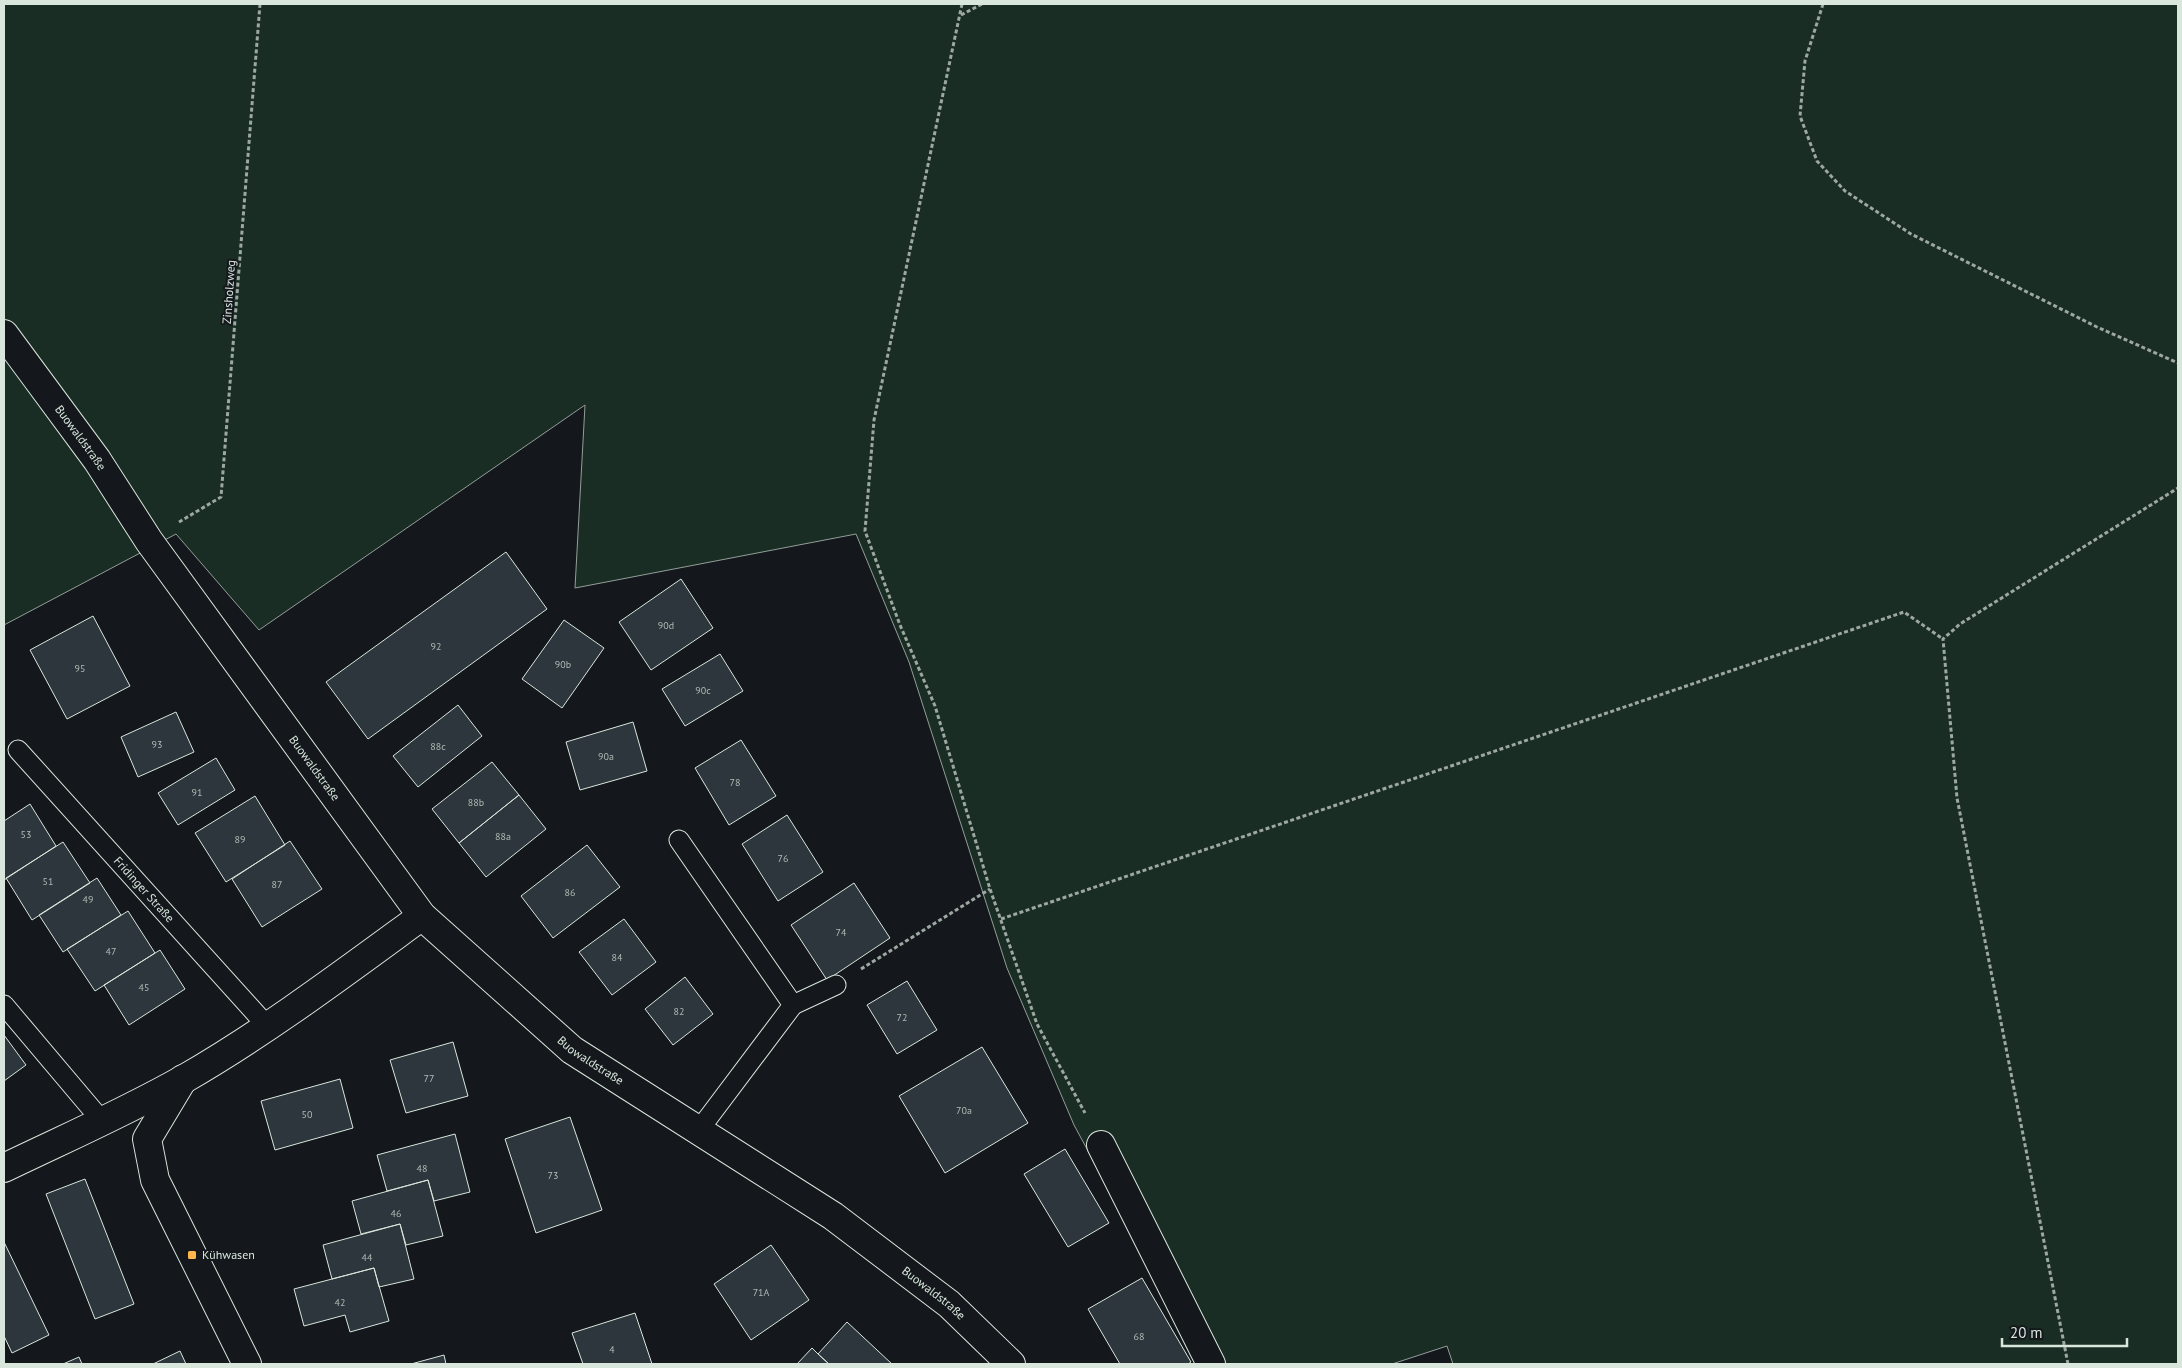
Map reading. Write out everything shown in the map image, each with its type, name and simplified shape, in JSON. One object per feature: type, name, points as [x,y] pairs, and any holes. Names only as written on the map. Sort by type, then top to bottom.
[{"type":"street","name":"Buowaldstraße","points":[[4,334],[97,460],[149,541],[422,916],[572,1050],[833,1216],[949,1304],[1011,1364]]},
{"type":"street","points":[[4,1168],[102,1122],[183,1079],[268,1027],[422,916]]},
{"type":"street","points":[[183,1079],[147,1139],[154,1180],[247,1364]]},
{"type":"street","points":[[1101,1145],[1211,1364]]},
{"type":"lane","name":"Fridinger Straße","points":[[18,750],[268,1027]]},
{"type":"lane","points":[[680,840],[793,1006]]},
{"type":"lane","points":[[699,1130],[793,1006],[836,985]]},
{"type":"lane","points":[[4,1005],[102,1122]]},
{"type":"path","name":"Zinsholzweg","points":[[149,541],[221,496],[260,4]]},
{"type":"path","points":[[962,4],[874,420],[865,531],[900,625],[935,706],[990,889],[1038,1024],[1101,1145]]},
{"type":"path","points":[[960,15],[982,4]]},
{"type":"path","points":[[1823,4],[1805,61],[1800,116],[1817,161],[1846,191],[1911,234],[2096,327],[2178,363]]},
{"type":"path","points":[[1942,639],[1960,624],[2178,488]]},
{"type":"path","points":[[1001,919],[1904,612],[1942,639],[1957,798],[2068,1364]]},
{"type":"path","points":[[836,985],[990,889]]},
{"type":"green space","points":[[4,4],[2178,4],[2178,1364],[1453,1364],[1447,1346],[1392,1364],[1201,1364],[1074,1125],[1007,968],[909,662],[856,534],[575,588],[585,405],[259,630],[176,534],[4,625]]},
{"type":"building","points":[[506,552],[547,609],[368,739],[326,682]]},
{"type":"building","points":[[681,579],[713,628],[651,670],[619,622]]},
{"type":"building","points":[[93,616],[130,686],[67,719],[30,650]]},
{"type":"building","points":[[564,620],[604,648],[562,708],[522,679]]},
{"type":"building","points":[[720,654],[743,691],[685,726],[662,689]]},
{"type":"building","points":[[458,705],[482,736],[418,787],[393,756]]},
{"type":"building","points":[[176,712],[194,752],[138,777],[121,737]]},
{"type":"building","points":[[633,722],[647,771],[580,790],[566,742]]},
{"type":"building","points":[[741,740],[776,796],[729,825],[695,768]]},
{"type":"building","points":[[216,758],[235,790],[178,825],[158,793]]},
{"type":"building","points":[[492,762],[519,795],[459,843],[432,809]]},
{"type":"building","points":[[519,795],[546,829],[486,877],[459,843]]},
{"type":"building","points":[[255,796],[285,845],[226,882],[195,833]]},
{"type":"building","points":[[30,804],[56,846],[4,880],[4,821]]},
{"type":"building","points":[[787,815],[823,872],[778,901],[742,844]]},
{"type":"building","points":[[290,841],[322,889],[262,927],[232,879]]},
{"type":"building","points":[[63,842],[90,883],[32,920],[6,878]]},
{"type":"building","points":[[587,845],[620,887],[553,938],[521,896]]},
{"type":"building","points":[[97,878],[121,915],[63,952],[39,915]]},
{"type":"building","points":[[854,883],[890,938],[827,980],[791,925]]},
{"type":"building","points":[[128,911],[155,953],[95,991],[67,949]]},
{"type":"building","points":[[624,919],[656,962],[612,995],[579,952]]},
{"type":"building","points":[[160,950],[185,989],[129,1025],[104,985]]},
{"type":"building","points":[[685,977],[713,1014],[673,1045],[645,1009]]},
{"type":"building","points":[[907,981],[937,1030],[897,1054],[867,1005]]},
{"type":"building","points":[[4,1035],[26,1065],[4,1081]]},
{"type":"building","points":[[453,1042],[468,1096],[406,1113],[390,1060]]},
{"type":"building","points":[[982,1047],[1028,1123],[945,1173],[899,1096]]},
{"type":"building","points":[[340,1079],[353,1128],[275,1150],[261,1101]]},
{"type":"building","points":[[570,1117],[602,1210],[536,1233],[505,1139]]},
{"type":"building","points":[[455,1134],[470,1192],[434,1201],[428,1180],[387,1191],[377,1155]]},
{"type":"building","points":[[1065,1149],[1109,1223],[1068,1247],[1024,1174]]},
{"type":"building","points":[[85,1179],[134,1304],[95,1319],[46,1194]]},
{"type":"building","points":[[428,1180],[443,1236],[406,1245],[400,1224],[361,1234],[352,1201]]},
{"type":"building","points":[[400,1224],[414,1279],[379,1287],[374,1268],[332,1279],[323,1245]]},
{"type":"building","points":[[4,1242],[49,1335],[12,1353],[4,1336]]},
{"type":"building","points":[[771,1245],[809,1300],[751,1340],[714,1284]]},
{"type":"building","points":[[374,1268],[389,1321],[350,1332],[345,1315],[304,1326],[294,1289]]},
{"type":"building","points":[[1142,1278],[1191,1362],[1188,1364],[1120,1364],[1088,1309]]},
{"type":"building","points":[[635,1313],[652,1364],[583,1364],[572,1333]]},
{"type":"building","points":[[847,1322],[892,1364],[829,1364],[818,1354]]},
{"type":"building","points":[[812,1348],[818,1354],[829,1364],[797,1364]]},
{"type":"building","points":[[180,1351],[186,1364],[153,1364]]},
{"type":"building","points":[[444,1355],[446,1364],[411,1364]]},
{"type":"building","points":[[79,1357],[82,1364],[63,1364]]},
{"type":"place","name":"Kühwasen","points":[[192,1255]]}]
